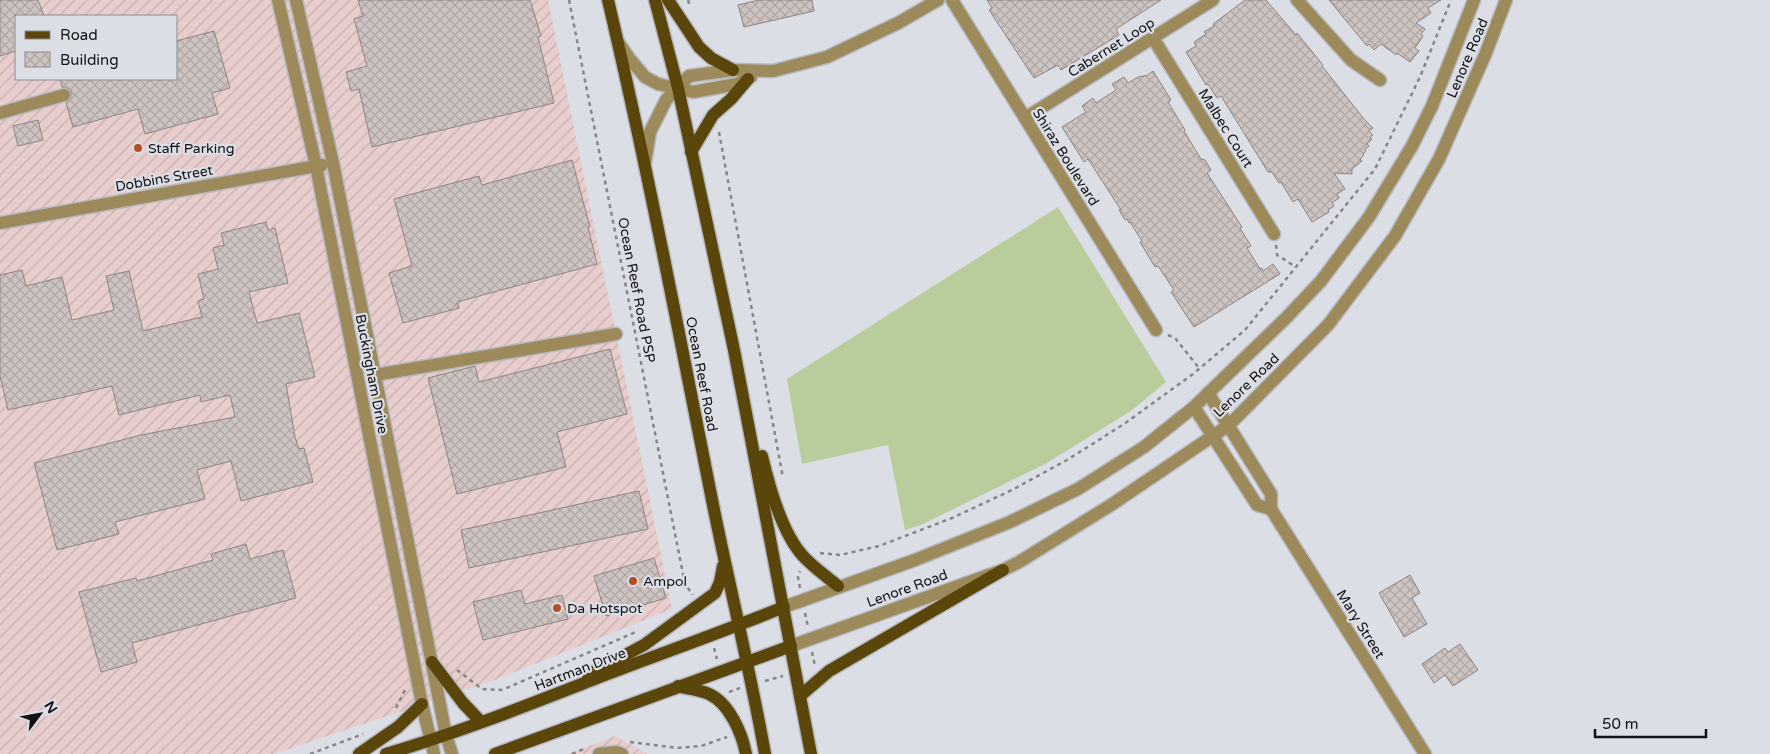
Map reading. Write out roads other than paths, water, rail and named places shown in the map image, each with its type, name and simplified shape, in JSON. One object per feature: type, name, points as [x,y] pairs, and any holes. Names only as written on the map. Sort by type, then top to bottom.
[{"type":"main road","name":"Ocean Reef Road","points":[[608,0],[645,164],[724,558],[748,662],[765,754]]},
{"type":"main road","points":[[655,0],[678,88],[734,350],[811,754]]},
{"type":"main road","points":[[668,0],[699,47],[711,58],[733,70]]},
{"type":"main road","points":[[692,152],[713,115],[731,99],[748,79]]},
{"type":"main road","points":[[734,350],[750,395],[764,463],[786,531],[803,556],[838,586]]},
{"type":"main road","points":[[542,700],[644,645],[715,594],[720,582],[724,558]]},
{"type":"main road","points":[[800,696],[830,671],[1003,570]]},
{"type":"main road","name":"Hartman Drive","points":[[386,754],[430,741],[542,700],[784,607]]},
{"type":"main road","points":[[495,754],[791,646]]},
{"type":"main road","points":[[432,662],[463,703],[481,722]]},
{"type":"main road","points":[[678,686],[708,694],[720,701],[740,733],[746,754]]},
{"type":"main road","points":[[360,754],[398,727],[422,704]]},
{"type":"street","name":"Buckingham Drive","points":[[278,0],[316,166],[422,704],[434,754]]},
{"type":"street","name":"Buckingham Drive","points":[[296,0],[333,163],[446,735],[452,754]]},
{"type":"street","points":[[645,164],[650,132],[666,100],[689,76],[733,70],[773,71],[827,57],[898,23],[938,0]]},
{"type":"street","name":"Shiraz Boulevard","points":[[952,0],[1156,330]]},
{"type":"street","name":"Cabernet Loop","points":[[1025,118],[1213,0]]},
{"type":"street","points":[[1298,0],[1352,60],[1380,80]]},
{"type":"street","name":"Lenore Road","points":[[784,607],[838,586],[915,560],[1010,522],[1078,489],[1144,447],[1194,407],[1287,317],[1321,281],[1369,217],[1412,146],[1432,106],[1474,0]]},
{"type":"street","name":"Lenore Road","points":[[791,646],[1003,570],[1028,557],[1111,506],[1229,425],[1328,325],[1395,236],[1439,159],[1485,55],[1506,0]]},
{"type":"street","name":"Malbec Court","points":[[1153,38],[1274,234]]},
{"type":"street","points":[[617,40],[628,58],[645,77],[658,84],[693,92],[737,84],[762,72]]},
{"type":"street","points":[[0,113],[64,96]]},
{"type":"street","name":"Dobbins Street","points":[[0,223],[333,163]]},
{"type":"street","points":[[375,375],[616,334]]},
{"type":"street","name":"Mary Street","points":[[1208,393],[1271,494],[1271,509],[1425,754]]},
{"type":"street","name":"Mary Street","points":[[1194,407],[1257,505],[1271,509]]},
{"type":"street","points":[[594,750],[616,752],[623,748]]},
{"type":"place","name":"Staff Parking","points":[[138,148]]},
{"type":"place","name":"Ampol","points":[[633,581]]},
{"type":"place","name":"Da Hotspot","points":[[557,608]]}]
